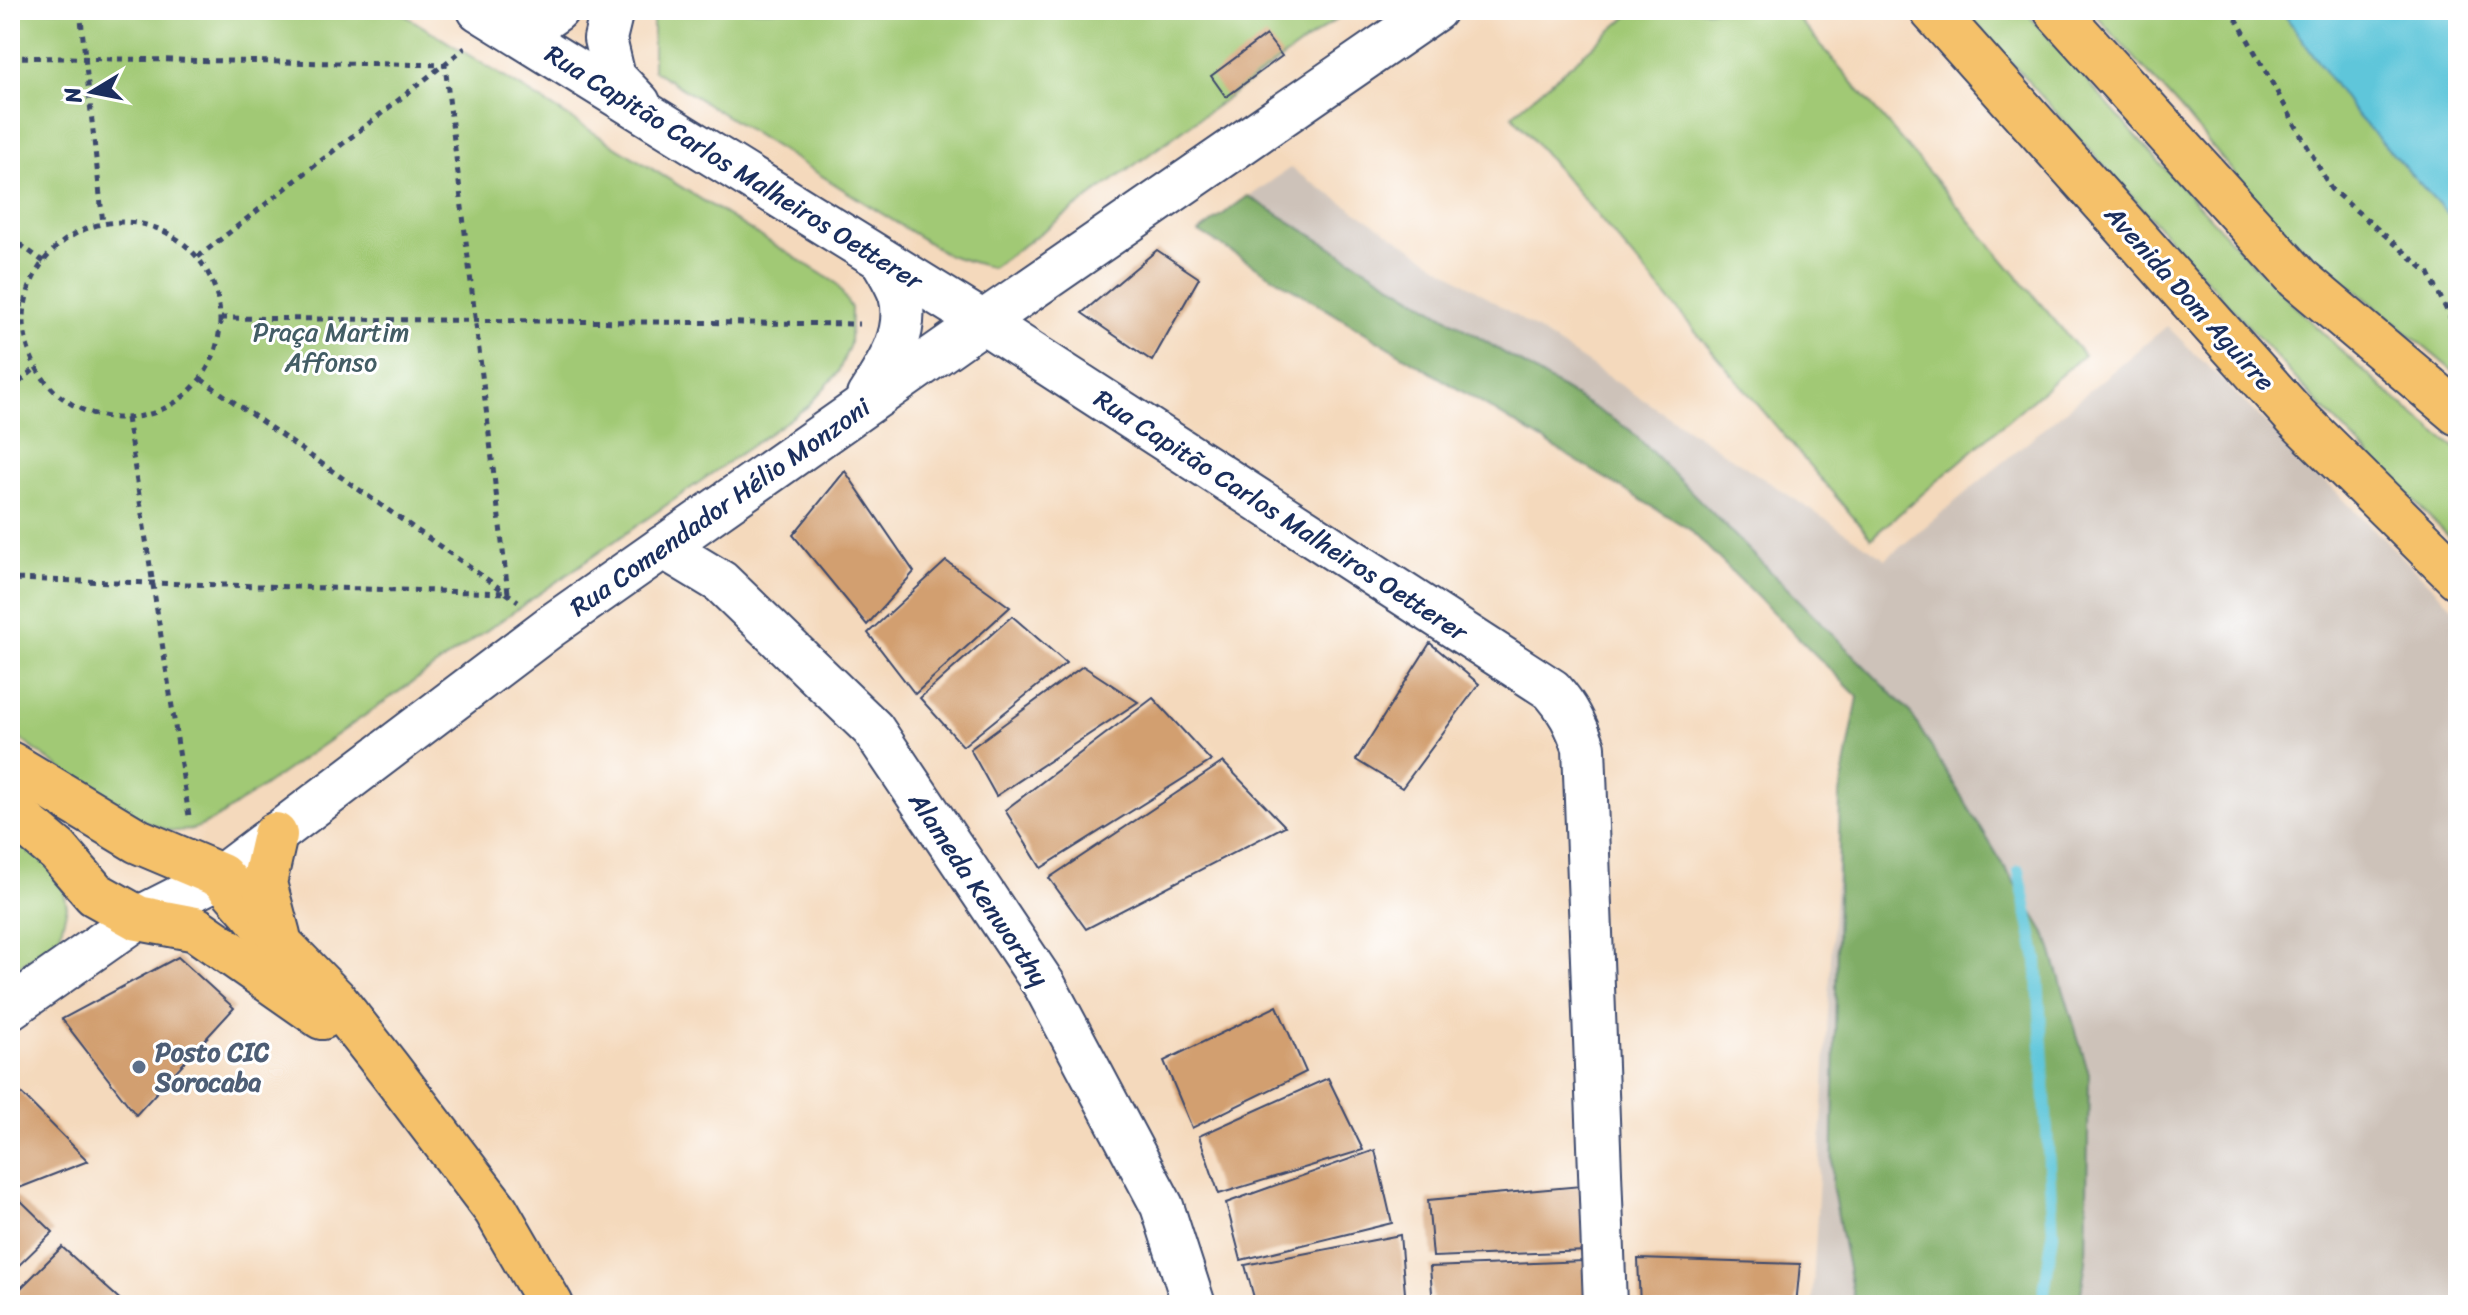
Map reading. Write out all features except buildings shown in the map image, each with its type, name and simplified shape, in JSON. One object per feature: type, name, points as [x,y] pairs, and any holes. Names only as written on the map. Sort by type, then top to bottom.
[{"type":"main road","name":"Avenida Dom Aguirre","points":[[1932,10],[2296,417],[2458,577]]},
{"type":"main road","points":[[2056,10],[2298,278],[2458,413]]},
{"type":"main road","points":[[10,764],[138,841],[209,871],[334,999],[496,1210],[551,1305]]},
{"type":"main road","points":[[10,811],[58,851],[95,894],[138,918],[196,929],[279,985],[388,1068]]},
{"type":"main road","points":[[275,835],[264,883],[281,945]]},
{"type":"street","points":[[500,22],[557,10]]},
{"type":"street","points":[[612,10],[605,39],[614,77],[650,115]]},
{"type":"street","name":"Rua Comendador Hélio Monzoni","points":[[10,1008],[209,871],[275,835],[551,626],[861,407],[1435,10]]},
{"type":"street","name":"Rua Capitão Carlos Malheiros Oetterer","points":[[500,22],[983,322],[1552,690],[1573,717],[1584,747],[1605,1305]]},
{"type":"street","points":[[861,407],[891,358],[904,325],[900,294],[882,260]]},
{"type":"street","name":"Alameda Kenworthy","points":[[663,547],[721,582],[873,729],[1045,986],[1162,1206],[1194,1305]]},
{"type":"path","points":[[80,10],[103,224]]},
{"type":"path","points":[[2227,10],[2236,18],[2331,189],[2429,273],[2458,334]]},
{"type":"path","points":[[198,257],[500,22]]},
{"type":"path","points":[[10,57],[445,65]]},
{"type":"path","points":[[445,65],[508,593]]},
{"type":"path","points":[[112,221],[143,223],[174,236],[198,257],[215,285],[221,318],[216,350],[201,379],[178,402],[148,416],[115,419],[83,411],[57,394],[36,368],[25,338],[24,305],[34,275],[53,249],[80,230],[103,224],[112,221]]},
{"type":"path","points":[[10,237],[44,262]]},
{"type":"path","points":[[10,305],[24,305]]},
{"type":"path","points":[[221,318],[904,325]]},
{"type":"path","points":[[10,390],[36,368]]},
{"type":"path","points":[[201,379],[551,626]]},
{"type":"path","points":[[127,418],[153,584],[209,871]]},
{"type":"path","points":[[10,579],[508,593]]},
{"type":"shaded area","points":[[1290,168],[1886,559],[2167,326],[2458,612],[2458,1305],[1812,1305],[1840,794],[1858,697],[1689,529],[1199,232]]},
{"type":"green space","name":"Praça Martim Affonso","points":[[10,10],[396,10],[836,283],[851,308],[850,344],[838,373],[807,407],[225,813],[188,830],[158,827],[115,804],[10,732]]},
{"type":"green space","points":[[657,10],[1349,10],[992,268],[948,255],[653,70],[653,13]]},
{"type":"green space","points":[[1635,10],[1791,10],[2084,355],[1871,538],[1512,115]]},
{"type":"green space","points":[[1964,10],[2024,10],[2178,183],[2285,296],[2398,401],[2458,450],[2458,546],[2313,398]]},
{"type":"green space","points":[[2091,10],[2458,10],[2458,375],[2277,225],[2180,108]]},
{"type":"green space","points":[[1248,196],[1630,430],[1909,711],[2047,936],[2089,1074],[2086,1262],[2079,1305],[1855,1305],[1832,1185],[1840,794],[1858,697],[1689,529],[1199,232]]},
{"type":"green space","points":[[10,834],[61,876],[67,907],[59,939],[10,972]]},
{"type":"water","points":[[2281,10],[2458,10],[2458,225],[2354,112]]},
{"type":"waterway","points":[[2019,871],[2037,960],[2053,1234],[2042,1305]]},
{"type":"place","name":"Posto CIC Sorocaba","points":[[139,1067]]}]
